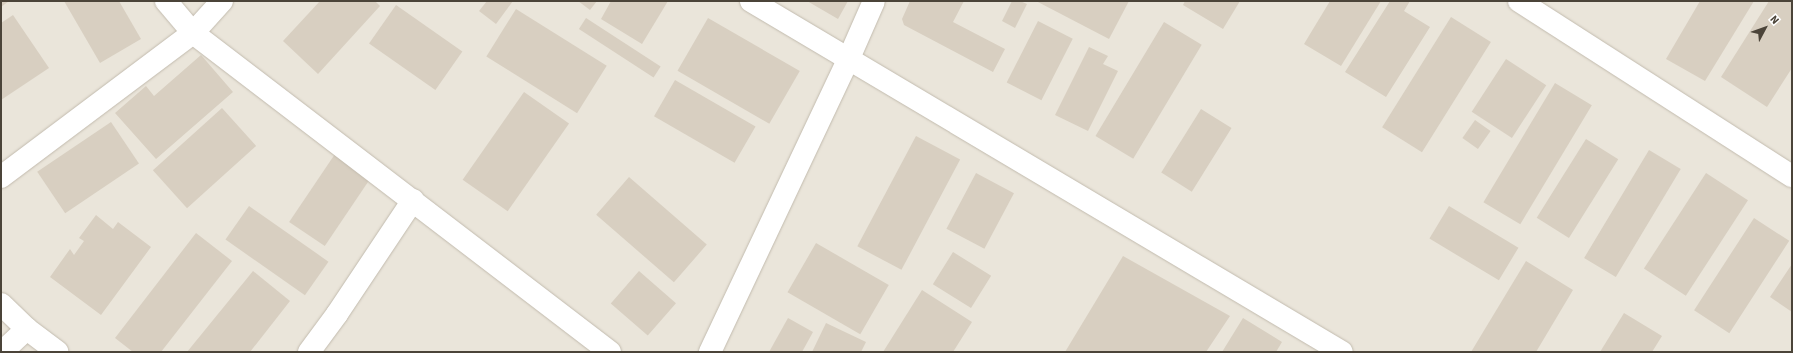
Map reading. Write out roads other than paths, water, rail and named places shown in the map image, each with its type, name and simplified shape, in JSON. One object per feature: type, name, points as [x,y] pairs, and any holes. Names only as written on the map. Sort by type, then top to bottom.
[{"type":"street","points":[[166,1],[193,33],[610,352]]},
{"type":"street","points":[[1,177],[193,33],[222,1]]},
{"type":"street","points":[[751,1],[1342,352]]},
{"type":"street","points":[[710,352],[849,58],[874,1]]},
{"type":"street","points":[[1519,1],[1792,176]]},
{"type":"street","points":[[309,352],[337,314],[413,200]]},
{"type":"street","points":[[1,304],[27,329],[57,352]]},
{"type":"street","points":[[2,352],[27,329]]}]
